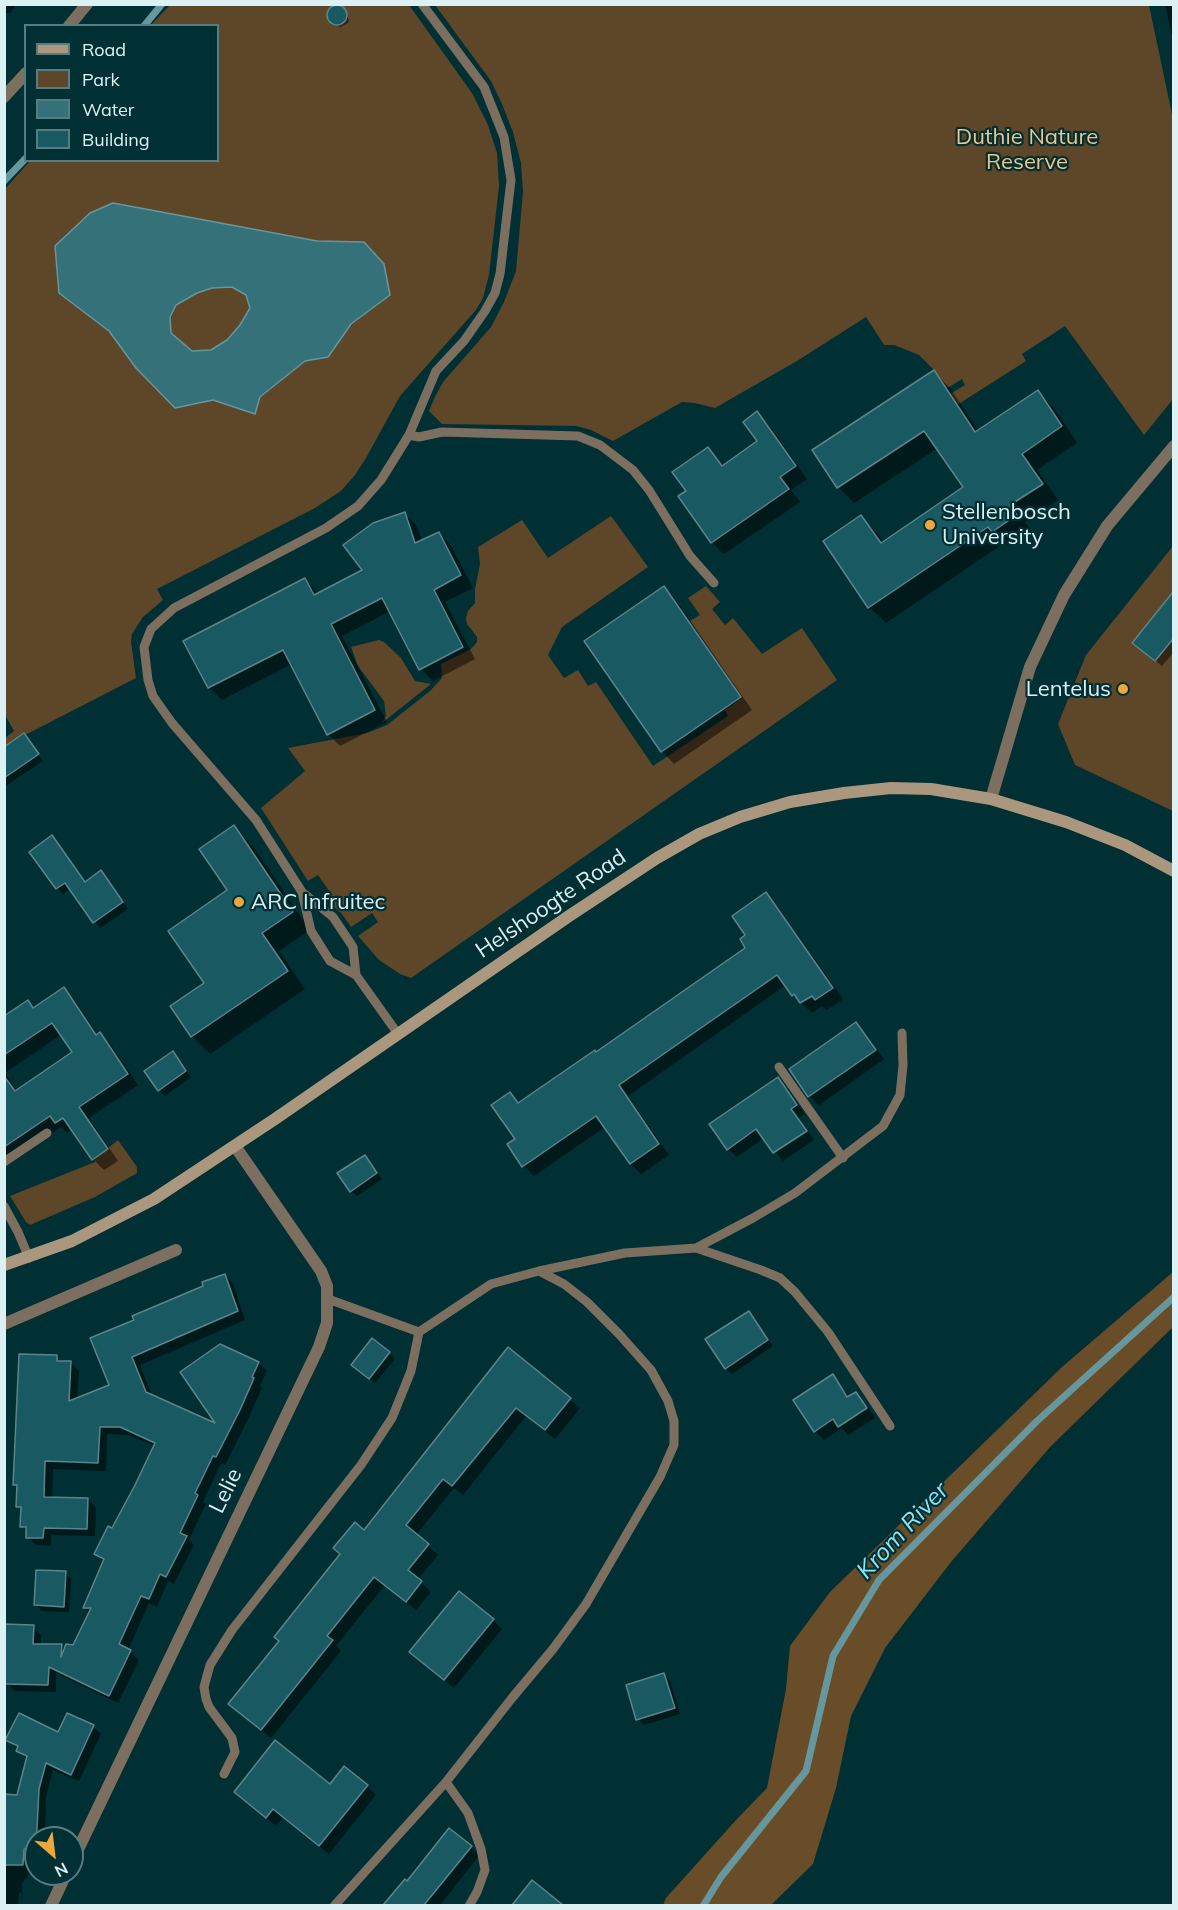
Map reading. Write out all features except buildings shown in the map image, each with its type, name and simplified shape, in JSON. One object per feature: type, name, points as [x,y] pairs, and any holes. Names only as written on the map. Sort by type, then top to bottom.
[{"type":"main road","name":"Helshoogte Road","points":[[4,1265],[72,1241],[154,1199],[657,858],[699,834],[740,817],[790,802],[844,793],[891,788],[931,789],[991,799],[1066,822],[1125,845],[1173,871]]},
{"type":"street","points":[[71,24],[87,4]]},
{"type":"street","points":[[4,96],[24,75]]},
{"type":"street","points":[[991,799],[1029,667],[1064,595],[1107,526],[1173,446]]},
{"type":"street","name":"Lelie","points":[[84,1837],[319,1347],[327,1323],[327,1286],[321,1271],[235,1146]]},
{"type":"street","points":[[4,1324],[177,1250]]},
{"type":"street","points":[[51,1905],[60,1886]]},
{"type":"lane","points":[[356,975],[353,947],[333,917],[302,892],[256,820],[172,723],[153,696],[148,680],[144,647],[151,629],[174,608],[326,528],[358,506],[381,480],[409,435],[436,371],[464,341],[495,293],[501,274],[511,180],[504,137],[484,87],[422,4]]},
{"type":"lane","points":[[409,435],[419,437],[442,432],[578,436],[600,445],[633,470],[649,490],[690,556],[714,583]]},
{"type":"lane","points":[[302,892],[311,931],[330,961],[356,975],[398,1034]]},
{"type":"lane","points":[[696,1248],[795,1193],[883,1126],[900,1095],[902,1033]]},
{"type":"lane","points":[[779,1067],[843,1158]]},
{"type":"lane","points":[[4,1162],[47,1133]]},
{"type":"lane","points":[[4,1206],[18,1232],[28,1258]]},
{"type":"lane","points":[[224,1774],[235,1752],[232,1738],[209,1707],[206,1699],[204,1687],[210,1665],[232,1630],[361,1465],[392,1419],[411,1371],[419,1332],[491,1284],[539,1271],[625,1253],[696,1248],[761,1270],[780,1278],[795,1292],[828,1332],[890,1426]]},
{"type":"lane","points":[[334,1905],[446,1782],[553,1649],[586,1604],[660,1477],[674,1445],[674,1421],[668,1401],[651,1370],[587,1302],[564,1284],[539,1271]]},
{"type":"lane","points":[[328,1299],[372,1313],[419,1332]]},
{"type":"lane","points":[[446,1782],[468,1814],[481,1849],[485,1870],[477,1892],[469,1905]]},
{"type":"green space","points":[[170,5],[409,5],[472,93],[488,125],[497,153],[499,186],[489,275],[483,298],[476,310],[400,396],[366,458],[341,491],[315,508],[157,589],[163,600],[143,617],[132,634],[136,678],[25,735],[24,733],[5,747],[5,738],[14,731],[5,715],[5,189],[29,162],[219,162],[219,24],[152,24]],"holes":[[[113,204],[317,241],[364,243],[390,295],[351,324],[328,357],[305,361],[260,398],[255,414],[213,400],[175,408],[136,368],[109,331]]]},
{"type":"green space","name":"Duthie Nature Reserve","points":[[435,5],[1149,5],[1173,119],[1173,399],[1144,435],[1065,326],[1022,354],[1026,361],[957,405],[950,394],[965,385],[962,379],[946,389],[934,370],[919,355],[894,345],[884,345],[866,317],[797,361],[715,408],[682,402],[613,441],[591,430],[576,426],[442,424],[429,411],[434,399],[443,382],[491,327],[516,271],[523,192],[521,163],[513,132],[502,104],[491,81]]},
{"type":"green space","points":[[232,287],[246,295],[250,308],[240,325],[227,340],[211,350],[191,351],[171,333],[170,317],[176,305],[197,293],[212,288]]},
{"type":"green space","points":[[611,516],[648,567],[562,627],[548,655],[564,678],[578,670],[588,686],[596,682],[653,766],[728,716],[725,710],[742,698],[690,621],[700,615],[688,598],[706,586],[720,602],[712,609],[725,625],[733,618],[762,654],[802,628],[837,680],[411,978],[400,974],[379,960],[358,936],[378,922],[372,913],[351,927],[331,904],[328,899],[329,891],[318,875],[308,881],[261,808],[305,771],[288,748],[367,733],[387,725],[430,691],[442,678],[441,664],[471,649],[477,642],[477,637],[467,624],[466,618],[468,611],[475,603],[480,564],[478,547],[522,520],[548,558]]},
{"type":"green space","name":"Lentelus","points":[[1173,546],[1173,811],[1075,765],[1058,724],[1086,655]]},
{"type":"green space","points":[[379,640],[401,658],[415,681],[431,684],[382,723],[386,716],[384,701],[358,666],[351,647]]},
{"type":"green space","points":[[118,1140],[137,1167],[137,1173],[95,1197],[30,1225],[26,1222],[10,1196],[95,1162],[94,1159]]},
{"type":"shaded area","points":[[1173,1272],[1173,1327],[1051,1446],[951,1562],[885,1648],[851,1716],[836,1788],[813,1864],[771,1905],[663,1905],[666,1898],[767,1788],[786,1689],[790,1646],[830,1592],[1062,1367]]},
{"type":"water","points":[[113,203],[317,241],[364,242],[384,264],[390,295],[351,324],[328,357],[305,361],[260,397],[255,414],[213,400],[175,408],[136,368],[109,331],[59,293],[55,246],[90,213]],"holes":[[[232,287],[246,295],[250,308],[240,325],[227,340],[211,350],[192,351],[171,333],[170,317],[176,305],[197,293],[212,288]]]},
{"type":"waterway","points":[[146,24],[162,4]]},
{"type":"waterway","points":[[4,181],[24,160]]},
{"type":"waterway","name":"Krom River","points":[[703,1906],[721,1877],[806,1771],[833,1656],[879,1580],[1037,1421],[1174,1297]]},
{"type":"place","name":"Stellenbosch University","points":[[930,525]]},
{"type":"place","name":"Lentelus","points":[[1123,689]]},
{"type":"place","name":"ARC Infruitec","points":[[239,902]]}]
